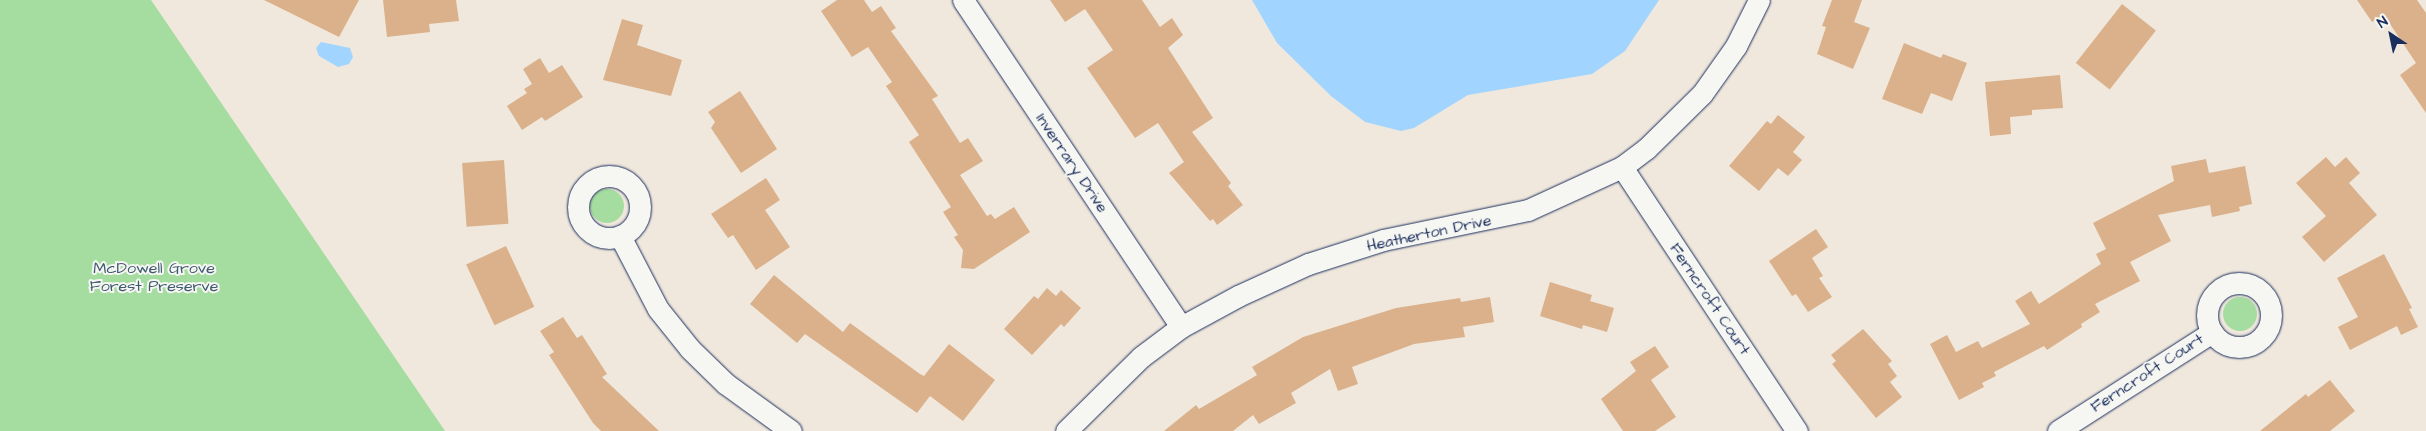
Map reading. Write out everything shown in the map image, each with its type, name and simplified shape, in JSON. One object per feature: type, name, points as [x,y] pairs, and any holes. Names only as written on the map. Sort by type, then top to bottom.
[{"type":"street","name":"Inverrary Drive","points":[[963,0],[1180,327]]},
{"type":"street","name":"Heatherton Drive","points":[[1066,431],[1141,357],[1180,327],[1238,296],[1316,261],[1383,240],[1528,210],[1622,167],[1646,149],[1702,94],[1736,46],[1759,0]]},
{"type":"street","name":"Ferncroft Court","points":[[1622,167],[1797,431]]},
{"type":"street","points":[[620,236],[658,309],[690,349],[726,384],[791,431]]},
{"type":"street","name":"Ferncroft Court","points":[[2058,431],[2212,332]]},
{"type":"green space","name":"McDowell Grove Forest Preserve","points":[[0,0],[151,0],[445,431],[0,431]]},
{"type":"green space","points":[[607,189],[619,194],[624,206],[619,218],[607,223],[595,218],[590,206],[595,194]]},
{"type":"green space","points":[[2240,297],[2252,302],[2257,314],[2252,326],[2240,331],[2228,326],[2223,314],[2228,302]]},
{"type":"water","points":[[1252,0],[1659,0],[1625,51],[1592,74],[1468,95],[1414,128],[1401,131],[1365,122],[1331,96],[1277,43]]},
{"type":"water","points":[[321,42],[350,48],[353,57],[349,64],[338,67],[319,56],[316,48]]},
{"type":"building","points":[[264,0],[359,0],[339,37]]},
{"type":"building","points":[[383,0],[456,0],[459,21],[429,24],[430,32],[387,37]]},
{"type":"building","points":[[837,0],[864,0],[872,12],[881,6],[896,28],[891,31],[938,96],[932,99],[960,143],[968,138],[983,161],[960,175],[987,216],[991,214],[995,219],[1014,207],[1030,232],[974,269],[961,268],[963,250],[954,237],[958,235],[943,212],[951,207],[909,142],[919,135],[886,86],[892,82],[868,47],[852,57],[821,11]]},
{"type":"building","points":[[1050,0],[1142,0],[1160,27],[1172,18],[1183,35],[1168,48],[1213,118],[1192,132],[1231,183],[1228,186],[1243,205],[1217,225],[1213,219],[1210,221],[1169,173],[1184,162],[1158,123],[1135,138],[1087,68],[1113,50],[1085,9],[1065,22]]},
{"type":"building","points":[[1832,0],[1862,0],[1854,22],[1870,28],[1853,69],[1817,54],[1826,27],[1822,26]]},
{"type":"building","points":[[2357,0],[2417,0],[2426,13],[2426,113],[2400,75],[2416,63],[2384,15],[2372,22]]},
{"type":"building","points":[[2122,4],[2156,30],[2110,90],[2076,63]]},
{"type":"building","points":[[622,19],[643,25],[637,45],[682,60],[671,96],[603,80]]},
{"type":"building","points":[[1904,43],[1941,58],[1943,54],[1967,63],[1952,101],[1931,93],[1922,114],[1882,99]]},
{"type":"building","points":[[540,58],[549,73],[562,65],[583,97],[545,121],[542,117],[522,130],[507,106],[527,93],[524,89],[532,84],[523,69]]},
{"type":"building","points":[[2060,75],[2063,108],[2032,110],[2032,115],[2010,117],[2011,134],[1990,136],[1985,82]]},
{"type":"building","points":[[740,91],[777,149],[741,173],[711,128],[715,122],[708,112]]},
{"type":"building","points":[[1778,115],[1805,137],[1793,152],[1802,160],[1788,176],[1778,168],[1759,191],[1729,166],[1767,121],[1771,124]]},
{"type":"building","points":[[2326,157],[2335,167],[2346,157],[2360,173],[2349,183],[2377,215],[2324,262],[2302,237],[2326,216],[2296,183]]},
{"type":"building","points":[[2206,159],[2209,173],[2245,166],[2252,204],[2239,207],[2240,211],[2212,217],[2210,205],[2158,215],[2171,241],[2130,262],[2140,281],[2095,304],[2100,312],[2081,324],[2082,327],[2047,350],[2044,346],[1994,372],[1996,376],[1982,383],[1984,387],[1959,400],[1930,344],[1947,335],[1956,352],[1978,341],[1982,348],[2030,324],[2015,301],[2031,291],[2039,304],[2101,264],[2096,254],[2106,249],[2093,223],[2174,181],[2171,166]]},
{"type":"building","points":[[504,160],[508,224],[467,227],[462,163]]},
{"type":"building","points":[[766,178],[780,200],[765,210],[790,247],[756,270],[733,235],[728,238],[711,214]]},
{"type":"building","points":[[1816,229],[1828,247],[1812,258],[1823,276],[1819,278],[1832,297],[1808,312],[1796,294],[1792,296],[1769,261]]},
{"type":"building","points":[[506,246],[534,307],[494,325],[466,265]]},
{"type":"building","points":[[2384,254],[2412,308],[2409,309],[2418,327],[2401,335],[2397,326],[2350,350],[2338,327],[2358,317],[2337,278]]},
{"type":"building","points":[[774,275],[843,332],[850,323],[924,376],[949,344],[995,380],[963,421],[930,396],[917,413],[805,334],[797,343],[750,304]]},
{"type":"building","points":[[1550,282],[1592,295],[1590,301],[1614,308],[1607,332],[1583,325],[1582,329],[1540,316]]},
{"type":"building","points":[[1047,288],[1056,296],[1061,290],[1081,308],[1064,327],[1061,324],[1032,355],[1004,329],[1034,296],[1038,299]]},
{"type":"building","points":[[1490,297],[1494,322],[1463,327],[1465,337],[1414,344],[1352,367],[1358,384],[1338,391],[1330,369],[1291,393],[1296,403],[1259,424],[1253,415],[1233,431],[1164,431],[1196,405],[1199,409],[1257,375],[1252,367],[1303,337],[1396,308],[1460,298],[1461,302]]},
{"type":"building","points":[[563,317],[577,338],[582,335],[607,374],[602,377],[659,431],[601,431],[593,423],[549,355],[554,352],[540,331]]},
{"type":"building","points":[[1863,329],[1892,361],[1888,364],[1897,376],[1890,382],[1902,397],[1876,418],[1832,364],[1836,361],[1831,355]]},
{"type":"building","points":[[1655,346],[1669,367],[1651,380],[1676,417],[1655,431],[1623,431],[1601,399],[1636,371],[1630,362]]},
{"type":"building","points":[[2330,380],[2355,411],[2330,431],[2260,431],[2306,394],[2308,397]]}]
